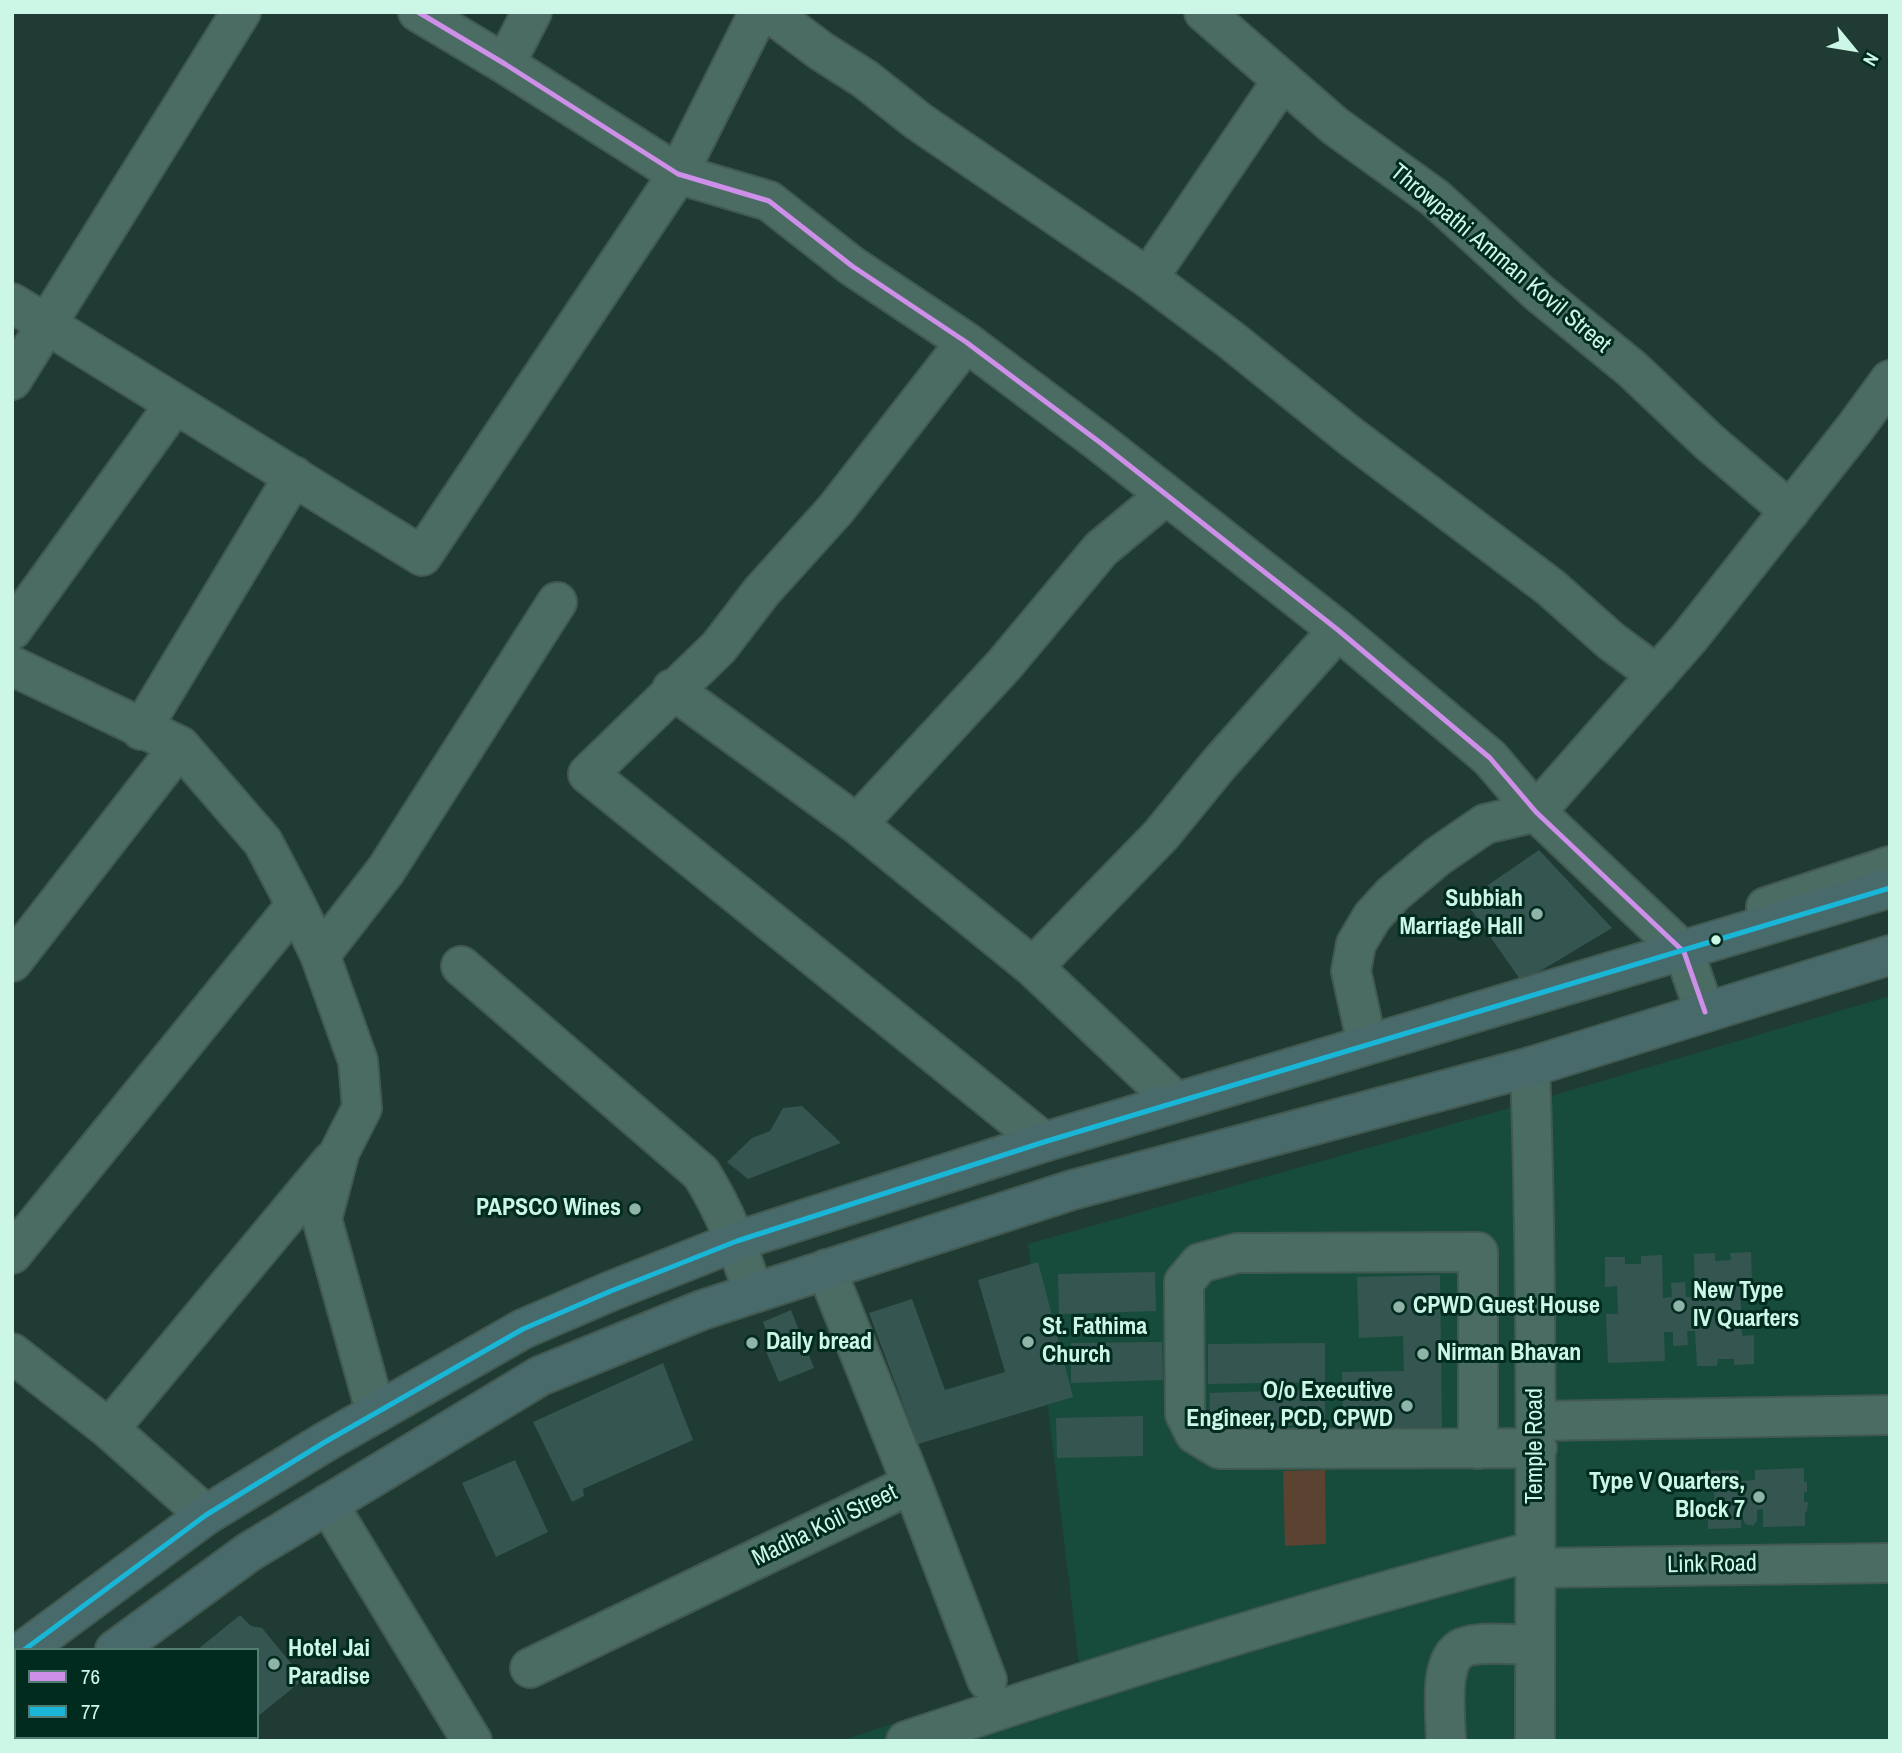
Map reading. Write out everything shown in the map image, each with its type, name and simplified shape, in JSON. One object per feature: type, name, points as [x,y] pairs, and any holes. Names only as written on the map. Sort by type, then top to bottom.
[{"type":"highway","points":[[27,1648],[206,1515],[376,1413],[523,1329],[737,1241],[1044,1142],[1367,1044],[1677,945],[1890,888]]},
{"type":"highway","points":[[118,1648],[249,1552],[540,1376],[702,1310],[1072,1190],[1530,1067],[1890,955]]},
{"type":"street","points":[[12,380],[241,12]]},
{"type":"street","points":[[418,12],[677,174],[769,201],[852,266],[966,342],[1166,495],[1338,630],[1490,758],[1536,812],[1677,945],[1705,1012]]},
{"type":"street","points":[[505,64],[532,12]]},
{"type":"street","points":[[12,303],[422,556],[677,174],[759,12]]},
{"type":"street","points":[[769,12],[918,121],[1148,278],[1350,436],[1550,587],[1611,641],[1657,675]]},
{"type":"street","name":"Throwpathi Amman Kovil Street","points":[[1204,12],[1335,127],[1435,198],[1539,293],[1632,369],[1708,441],[1790,511]]},
{"type":"street","points":[[1148,278],[1282,81]]},
{"type":"street","points":[[966,342],[836,509],[762,591],[719,647],[588,774],[1044,1142]]},
{"type":"street","points":[[1367,1044],[1351,971],[1356,944],[1372,917],[1402,886],[1437,857],[1485,824],[1536,812],[1657,675],[1790,511],[1890,380]]},
{"type":"street","points":[[12,630],[175,404]]},
{"type":"street","points":[[141,730],[294,476]]},
{"type":"street","points":[[857,824],[1004,665],[1101,549],[1166,495]]},
{"type":"street","points":[[320,955],[386,870],[557,602]]},
{"type":"street","points":[[1033,967],[1161,835],[1219,764],[1338,630]]},
{"type":"street","points":[[12,666],[180,747],[263,842],[296,905],[320,955],[358,1061],[362,1108],[340,1151],[322,1219],[376,1413]]},
{"type":"street","points":[[672,690],[857,824],[1033,967],[1175,1102]]},
{"type":"street","points":[[12,962],[180,747]]},
{"type":"street","points":[[1677,945],[1890,866]]},
{"type":"street","points":[[12,1254],[296,905]]},
{"type":"street","points":[[461,966],[701,1173],[723,1210],[737,1241],[753,1292]]},
{"type":"street","name":"Temple Road","points":[[1530,1067],[1537,1434],[1535,1741]]},
{"type":"street","points":[[109,1429],[340,1151]]},
{"type":"street","points":[[1478,1252],[1478,1449]]},
{"type":"street","points":[[1535,1252],[1237,1253],[1200,1263],[1184,1283],[1185,1414],[1195,1434],[1220,1448],[1478,1449],[1537,1434],[1890,1415]]},
{"type":"street","name":"Madha Koil Street","points":[[530,1668],[912,1484],[826,1269]]},
{"type":"street","points":[[12,1353],[109,1429],[206,1515]]},
{"type":"street","points":[[912,1484],[987,1680]]},
{"type":"street","points":[[328,1504],[472,1741]]},
{"type":"street","name":"Link Road","points":[[906,1741],[1075,1684],[1464,1569],[1535,1560],[1890,1563]]},
{"type":"street","points":[[1446,1741],[1446,1673],[1458,1650],[1470,1645],[1535,1645]]},
{"type":"shaded area","points":[[1890,996],[1890,1741],[840,1741],[1079,1663],[1028,1244],[1531,1102]]},
{"type":"shaded area","points":[[1325,1470],[1326,1544],[1285,1546],[1283,1471]]},
{"type":"building","name":"Subbiah Marriage Hall","points":[[1539,850],[1612,928],[1522,982],[1465,901]]},
{"type":"building","points":[[802,1106],[841,1143],[748,1179],[727,1162],[752,1138],[770,1131],[783,1108]]},
{"type":"building","name":"New Type IV Quarters","points":[[1751,1252],[1752,1281],[1740,1282],[1742,1336],[1754,1335],[1754,1364],[1734,1365],[1734,1359],[1718,1359],[1717,1366],[1697,1366],[1695,1331],[1687,1331],[1688,1345],[1673,1346],[1673,1332],[1664,1332],[1665,1361],[1608,1363],[1606,1314],[1618,1314],[1617,1286],[1605,1287],[1605,1257],[1625,1257],[1625,1264],[1641,1264],[1641,1256],[1662,1255],[1663,1298],[1672,1297],[1671,1283],[1685,1282],[1686,1297],[1695,1297],[1694,1254],[1715,1253],[1715,1261],[1731,1260],[1730,1253]]},
{"type":"building","name":"St. Fathima Church","points":[[1038,1262],[1073,1397],[918,1444],[869,1313],[912,1299],[945,1390],[1005,1372],[978,1280]]},
{"type":"building","points":[[1155,1272],[1156,1311],[1059,1314],[1058,1274]]},
{"type":"building","name":"Nirman Bhavan","points":[[1440,1275],[1442,1434],[1343,1435],[1342,1372],[1404,1371],[1403,1336],[1359,1338],[1357,1277]]},
{"type":"building","points":[[791,1310],[814,1368],[779,1382],[765,1349],[772,1348],[763,1322]]},
{"type":"building","points":[[1162,1342],[1163,1380],[1071,1383],[1071,1343]]},
{"type":"building","points":[[1325,1343],[1325,1382],[1208,1384],[1208,1344]]},
{"type":"building","points":[[663,1363],[693,1440],[583,1489],[584,1496],[572,1502],[533,1422]]},
{"type":"building","points":[[1325,1389],[1325,1425],[1209,1427],[1210,1393]]},
{"type":"building","points":[[1143,1416],[1143,1456],[1057,1458],[1056,1418]]},
{"type":"building","points":[[515,1460],[548,1532],[496,1557],[462,1483]]},
{"type":"building","name":"Type V Quarters, Block 7","points":[[1804,1468],[1807,1492],[1804,1492],[1804,1502],[1808,1502],[1805,1526],[1763,1527],[1763,1509],[1757,1510],[1757,1521],[1753,1526],[1745,1524],[1741,1512],[1741,1528],[1708,1529],[1708,1512],[1715,1512],[1714,1488],[1708,1488],[1707,1471],[1739,1470],[1739,1481],[1755,1480],[1755,1470]]},
{"type":"building","name":"Hotel Jai Paradise","points":[[240,1615],[251,1626],[262,1628],[304,1679],[259,1715],[259,1648],[199,1648]]},
{"type":"building","points":[[92,1739],[93,1741],[55,1741]]},
{"type":"transit line","name":"76","points":[[418,12],[678,174],[769,201],[852,266],[966,342],[1102,444],[1338,630],[1490,758],[1536,812],[1684,952],[1705,1012]]},
{"type":"transit line","name":"77","points":[[27,1648],[206,1515],[325,1442],[523,1329],[611,1291],[737,1241],[1044,1142],[1890,888]]},
{"type":"place","name":"Subbiah Marriage Hall","points":[[1537,914]]},
{"type":"place","name":"PAPSCO Wines","points":[[635,1209]]},
{"type":"place","name":"New Type IV Quarters","points":[[1679,1306]]},
{"type":"place","name":"CPWD Guest House","points":[[1399,1307]]},
{"type":"place","name":"St. Fathima Church","points":[[1028,1342]]},
{"type":"place","name":"Daily bread","points":[[752,1343]]},
{"type":"place","name":"Nirman Bhavan","points":[[1423,1354]]},
{"type":"place","name":"O/o Executive Engineer, PCD, CPWD","points":[[1407,1406]]},
{"type":"place","name":"Type V Quarters, Block 7","points":[[1759,1497]]},
{"type":"place","name":"Hotel Jai Paradise","points":[[274,1664]]}]
